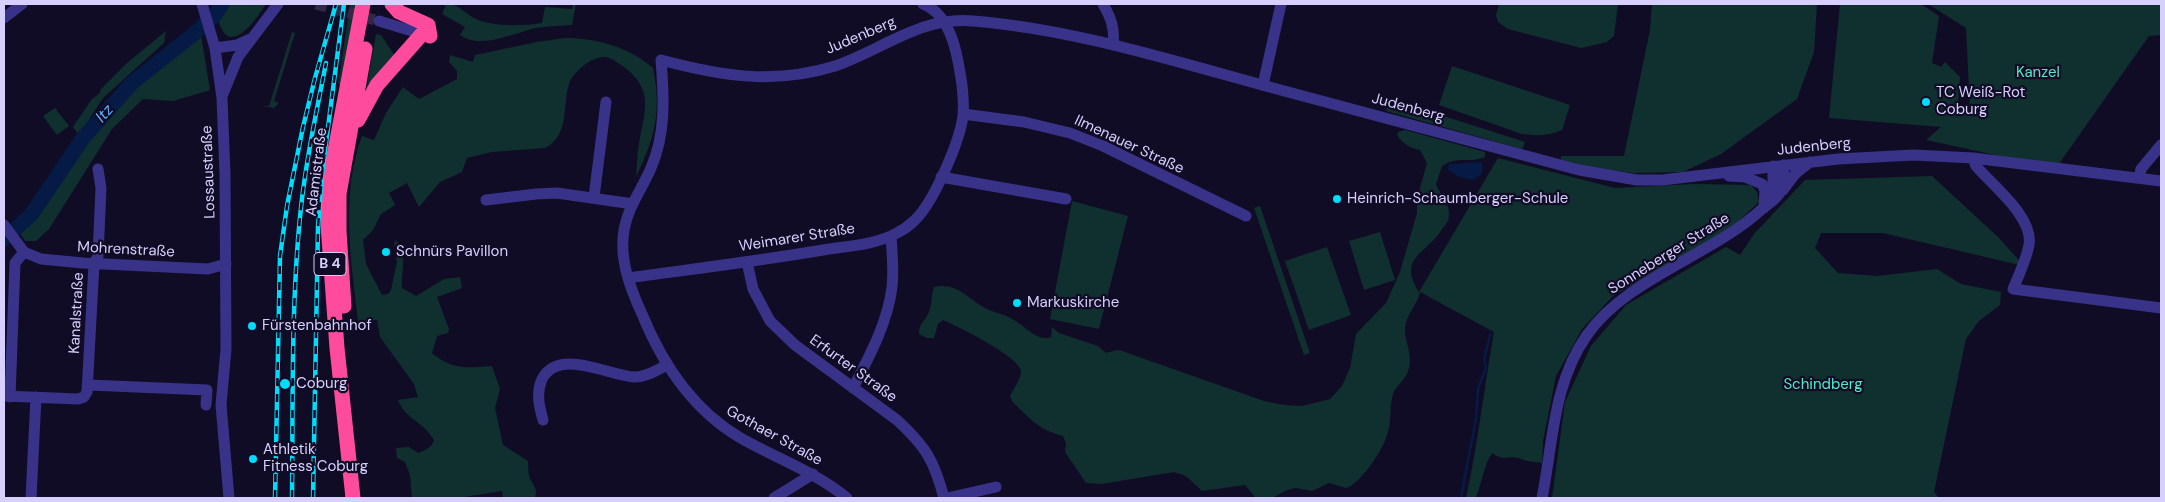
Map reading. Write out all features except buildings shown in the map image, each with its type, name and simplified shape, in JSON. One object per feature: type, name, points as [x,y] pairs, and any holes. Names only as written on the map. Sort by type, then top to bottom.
[{"type":"highway","name":"B 4","points":[[364,4],[368,28]]},
{"type":"highway","name":"B 4","points":[[368,28],[374,4]]},
{"type":"highway","points":[[392,4],[399,12],[428,26],[426,35]]},
{"type":"highway","name":"Adamistraße","points":[[363,498],[347,347],[339,231],[339,194],[368,28]]},
{"type":"highway","name":"Adamistraße","points":[[353,498],[339,367],[328,225],[329,191],[333,161],[368,28]]},
{"type":"highway","name":"B 4","points":[[348,143],[364,105],[386,72],[426,35]]},
{"type":"street","points":[[4,18],[22,4]]},
{"type":"street","name":"Lossaustraße","points":[[202,4],[215,48],[222,96],[226,264],[225,342],[214,386],[213,405],[219,447],[226,458],[228,498]]},
{"type":"street","points":[[222,96],[238,57],[278,4]]},
{"type":"street","points":[[923,4],[935,10],[945,21]]},
{"type":"street","points":[[1103,4],[1112,19],[1114,29],[1113,45]]},
{"type":"street","points":[[1262,85],[1282,4]]},
{"type":"street","name":"Judenberg","points":[[661,60],[724,74],[776,77],[806,73],[836,65],[894,38],[945,21],[973,21],[1029,28],[1113,45],[1597,174],[1637,180],[1662,180],[1811,162],[1914,155],[1973,158],[2161,181]]},
{"type":"street","name":"Weimarer Straße","points":[[628,278],[747,262],[877,241],[890,236],[915,220],[928,204],[955,146],[963,114],[961,77],[953,43],[945,21]]},
{"type":"street","points":[[368,28],[426,35]]},
{"type":"street","points":[[215,48],[237,45],[251,38]]},
{"type":"street","name":"Gothaer Straße","points":[[661,60],[664,109],[659,142],[652,167],[633,204],[624,230],[623,242],[628,278],[650,333],[667,365],[694,400],[722,426],[813,474],[847,498]]},
{"type":"street","points":[[594,197],[606,102]]},
{"type":"street","name":"Ilmenauer Straße","points":[[963,114],[1024,122],[1070,133],[1121,154],[1168,179],[1246,216]]},
{"type":"street","points":[[2139,178],[2142,170],[2161,145]]},
{"type":"street","points":[[1973,158],[1976,166],[2014,207],[2028,230],[2029,245],[2013,289],[2161,308]]},
{"type":"street","name":"Sonneberger Straße","points":[[1542,498],[1558,400],[1571,362],[1587,335],[1614,306],[1739,228],[1778,197],[1795,174],[1811,162]]},
{"type":"street","points":[[1764,208],[1778,166]]},
{"type":"street","points":[[1778,166],[1784,182],[1778,197]]},
{"type":"street","name":"Kanalstraße","points":[[36,397],[78,399],[84,397],[89,385],[94,264],[98,256],[101,188],[98,169]]},
{"type":"street","points":[[1708,174],[1745,177],[1758,182],[1765,190],[1764,208]]},
{"type":"street","points":[[940,178],[1066,199]]},
{"type":"street","points":[[486,200],[557,193],[633,204]]},
{"type":"street","points":[[4,226],[21,248],[15,263],[7,397],[36,397],[31,498]]},
{"type":"street","points":[[853,388],[869,357],[886,313],[892,289],[893,270],[890,236]]},
{"type":"street","name":"Mohrenstraße","points":[[21,248],[40,259],[94,264],[208,269],[226,264]]},
{"type":"street","name":"Erfurter Straße","points":[[747,262],[753,289],[770,321],[795,345],[897,420],[924,448],[936,469],[946,498],[996,487]]},
{"type":"street","points":[[543,420],[540,408],[540,385],[546,373],[556,367],[585,365],[632,377],[644,376],[667,365]]},
{"type":"street","points":[[89,385],[207,390],[206,404]]},
{"type":"street","points":[[774,498],[813,474]]},
{"type":"green space","points":[[214,4],[266,4],[243,33],[231,37],[225,34],[221,28]]},
{"type":"green space","points":[[350,4],[355,4],[342,84],[338,84]]},
{"type":"green space","points":[[446,4],[459,8],[478,20],[493,24],[526,25],[542,23],[545,7],[572,9],[573,4],[576,4],[572,25],[536,28],[497,39],[477,41],[460,35],[465,27],[442,14]]},
{"type":"green space","points":[[1499,4],[1618,4],[1614,36],[1607,42],[1581,48],[1508,29],[1498,22],[1496,15]]},
{"type":"green space","points":[[1652,4],[1817,4],[1814,52],[1797,99],[1721,154],[1683,172],[1634,173],[1587,167],[1561,160],[1561,156],[1624,156],[1650,30]]},
{"type":"green space","name":"Kanzel","points":[[1840,4],[1921,4],[1939,16],[1932,63],[1941,67],[1945,62],[1960,77],[1958,103],[1970,109],[1966,28],[1928,4],[2161,4],[2161,35],[2149,36],[2056,168],[1926,140],[1941,127],[1829,118]]},
{"type":"green space","points":[[200,29],[210,90],[173,101],[143,99],[112,129],[49,229],[36,241],[25,241],[16,228],[35,208],[74,150],[95,123],[138,80]]},
{"type":"green space","points":[[166,31],[164,43],[103,98],[79,135],[73,127],[92,99],[99,94],[101,89],[127,63]]},
{"type":"green space","points":[[292,32],[295,33],[274,101],[279,103],[274,108],[263,106],[269,106]]},
{"type":"green space","points":[[376,34],[381,35],[395,56],[365,98]]},
{"type":"green space","points":[[565,38],[577,38],[612,45],[634,54],[653,68],[657,98],[655,124],[648,149],[636,177],[638,147],[645,110],[643,91],[639,82],[621,65],[609,58],[599,58],[588,62],[571,79],[562,128],[553,142],[545,148],[492,152],[467,158],[462,172],[440,182],[419,207],[407,183],[389,193],[395,205],[381,214],[373,230],[363,240],[366,264],[382,295],[388,294],[391,290],[397,262],[394,243],[396,240],[403,257],[402,288],[416,296],[444,279],[460,277],[462,288],[437,297],[449,329],[448,333],[437,336],[432,353],[439,359],[460,367],[492,366],[500,389],[495,408],[503,445],[528,461],[529,475],[536,491],[535,498],[503,498],[502,491],[458,498],[412,498],[410,475],[405,462],[397,458],[396,448],[409,447],[418,453],[430,447],[434,440],[401,407],[398,400],[418,397],[414,384],[380,337],[377,320],[358,321],[350,251],[349,205],[355,159],[362,136],[374,140],[386,113],[403,87],[419,99],[457,79],[457,71],[449,62],[450,55],[473,62],[475,55]]},
{"type":"green space","points":[[1452,66],[1570,105],[1562,130],[1542,135],[1522,134],[1439,105]]},
{"type":"green space","points":[[1388,105],[1428,111],[1525,142],[1522,149],[1386,111]]},
{"type":"green space","points":[[55,108],[69,126],[57,135],[43,116]]},
{"type":"green space","points":[[1405,130],[1485,152],[1485,157],[1479,159],[1458,160],[1442,166],[1436,184],[1448,207],[1449,218],[1436,237],[1413,263],[1411,271],[1419,292],[1498,158],[1615,188],[1694,184],[1751,185],[1757,192],[1759,202],[1730,229],[1613,296],[1582,329],[1556,376],[1543,441],[1542,463],[1514,457],[1503,458],[1492,453],[1487,462],[1476,498],[1466,498],[1494,332],[1420,292],[1405,327],[1410,358],[1408,372],[1393,394],[1387,435],[1370,466],[1358,480],[1346,488],[1329,483],[1312,491],[1296,488],[1287,490],[1274,497],[1255,497],[1245,485],[1202,491],[1186,476],[1174,472],[1102,484],[1086,483],[1065,452],[1066,443],[1063,436],[1041,427],[1012,401],[1010,396],[1021,374],[1018,365],[987,342],[943,320],[938,324],[934,338],[927,338],[919,334],[921,324],[931,306],[934,287],[950,287],[957,289],[989,310],[1011,318],[1031,333],[1041,337],[1051,337],[1052,327],[1059,333],[1098,346],[1106,353],[1117,350],[1122,351],[1264,401],[1302,406],[1330,399],[1342,386],[1350,368],[1356,334],[1386,303],[1400,272],[1417,213],[1417,199],[1427,163],[1420,150],[1407,145],[1397,135],[1398,132]]},
{"type":"green space","name":"Schindberg","points":[[1932,176],[1999,238],[2024,266],[1883,233],[1821,233],[1815,248],[1838,273],[1877,276],[1937,269],[1961,284],[2001,292],[2000,305],[1979,321],[1966,339],[1934,492],[1939,498],[1552,498],[1565,402],[1591,346],[1626,305],[1726,247],[1740,255],[1754,234],[1805,180]]},
{"type":"green space","points":[[1072,201],[1128,216],[1099,329],[1050,319]]},
{"type":"green space","points":[[1260,206],[1310,353],[1304,355],[1254,208]]},
{"type":"green space","points":[[1380,232],[1395,280],[1364,290],[1349,241]]},
{"type":"green space","points":[[1327,247],[1351,315],[1309,330],[1285,261]]},
{"type":"water","points":[[1482,162],[1481,174],[1472,180],[1459,177],[1448,170],[1449,164]]},
{"type":"waterway","name":"Itz","points":[[4,239],[31,215],[83,138],[132,83],[200,29],[215,15],[222,4]]},
{"type":"waterway","points":[[1461,498],[1476,418],[1478,389],[1486,367],[1484,360],[1490,334]]},
{"type":"tunnel","points":[[316,4],[379,21]]},
{"type":"railway","points":[[275,498],[280,256],[287,206],[303,127],[336,4]]},
{"type":"railway","points":[[313,498],[318,227],[322,174],[344,4]]},
{"type":"railway","points":[[292,498],[293,357],[297,251],[305,178],[326,63]]},
{"type":"place","name":"TC Weiß-Rot Coburg","points":[[1926,102]]},
{"type":"place","name":"Heinrich-Schaumberger-Schule","points":[[1337,199]]},
{"type":"place","name":"Schnürs Pavillon","points":[[386,252]]},
{"type":"place","name":"Markuskirche","points":[[1017,303]]},
{"type":"place","name":"Fürstenbahnhof","points":[[252,326]]},
{"type":"place","name":"Coburg","points":[[285,384]]},
{"type":"place","name":"Athletik Fitness Coburg","points":[[253,459]]}]
